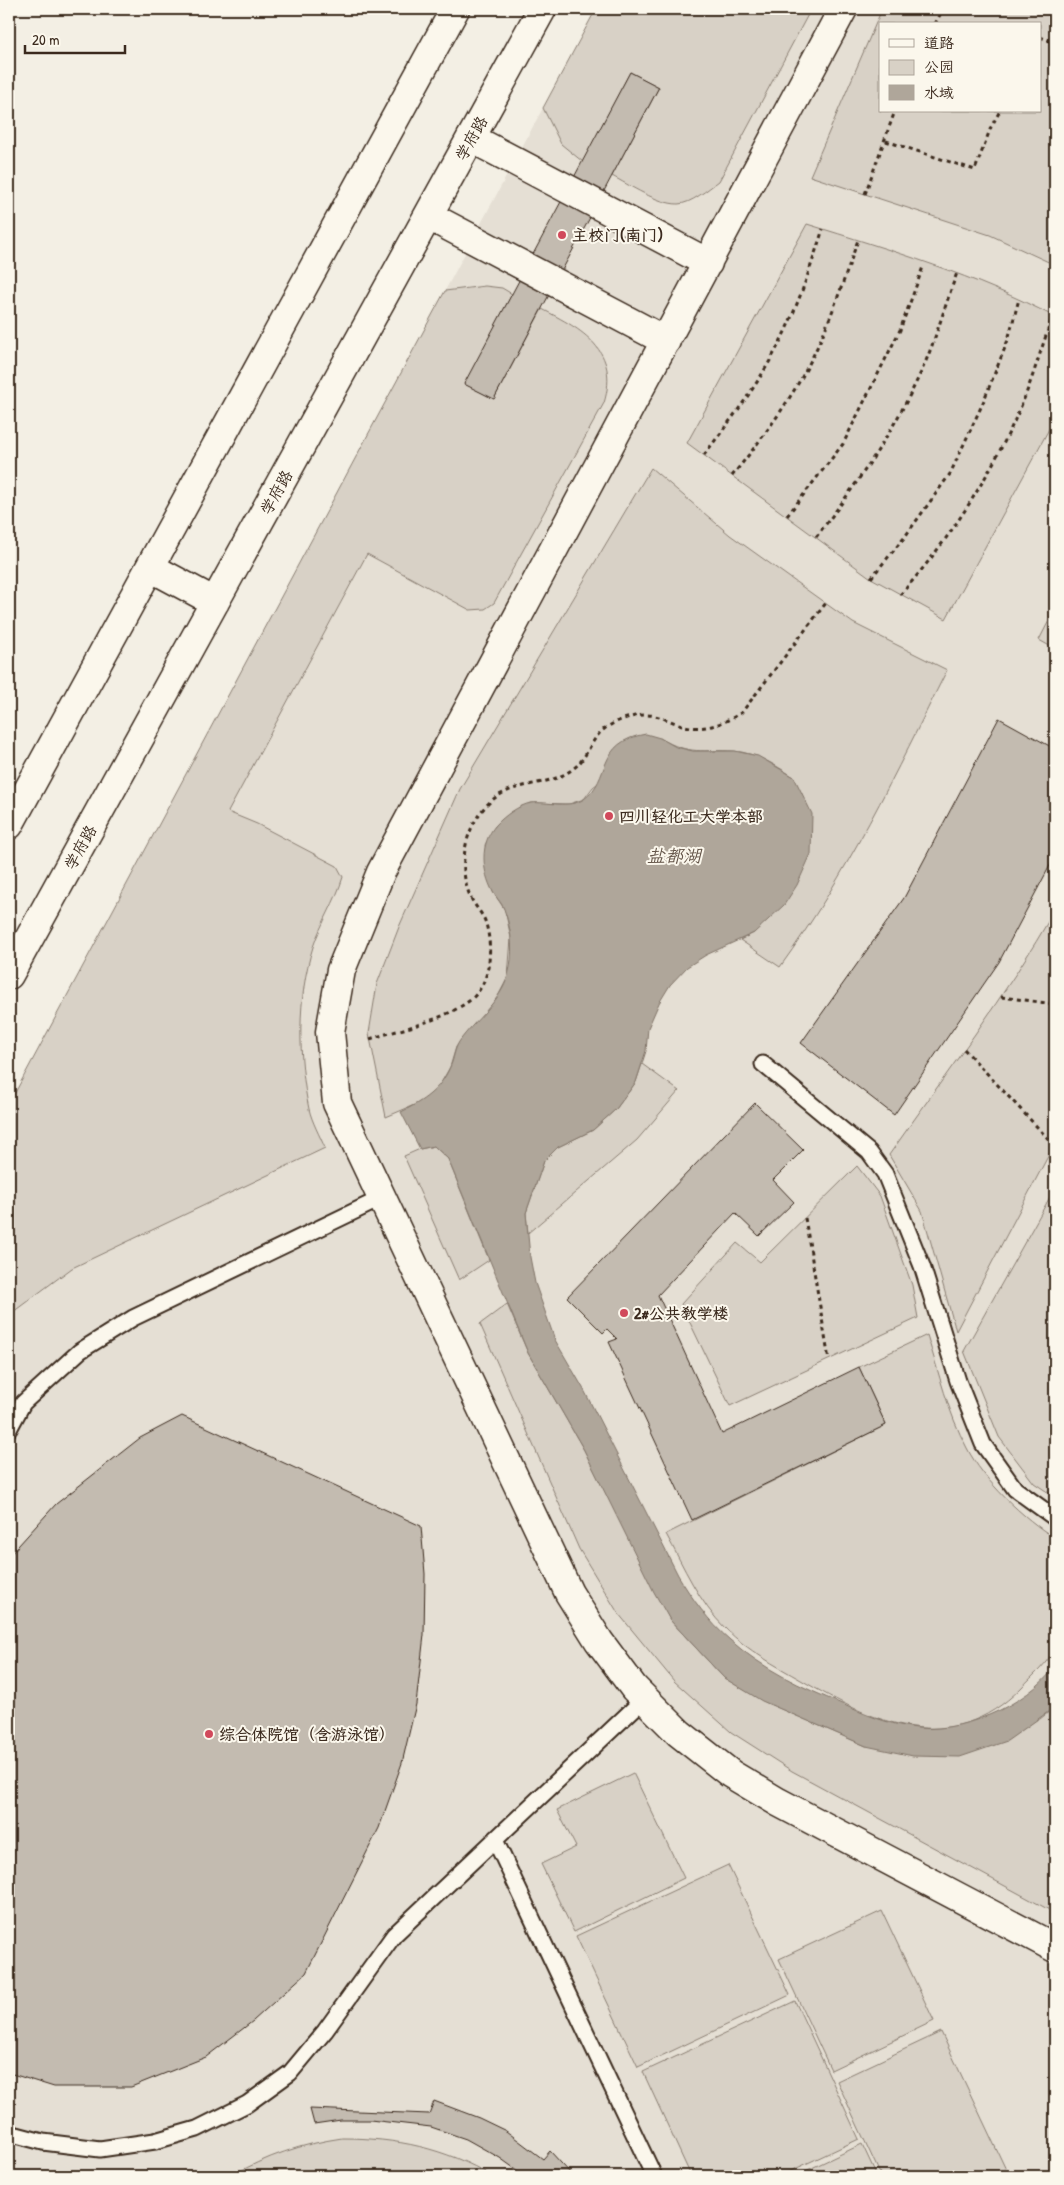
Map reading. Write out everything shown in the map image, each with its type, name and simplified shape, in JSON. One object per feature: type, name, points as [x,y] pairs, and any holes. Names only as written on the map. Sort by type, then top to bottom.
[{"type":"street","points":[[9,825],[455,9]]},
{"type":"street","name":"学府路","points":[[9,976],[542,9]]},
{"type":"street","points":[[843,9],[382,872],[341,970],[330,1032],[337,1103],[569,1592],[598,1641],[644,1699],[679,1733],[731,1774],[778,1802],[1055,1948]]},
{"type":"street","points":[[471,138],[708,262]]},
{"type":"street","points":[[429,216],[666,341]]},
{"type":"street","points":[[150,568],[215,602]]},
{"type":"lane","points":[[762,1064],[869,1152],[885,1174],[922,1266],[958,1381],[983,1444],[1015,1489],[1055,1518]]},
{"type":"lane","points":[[9,1429],[23,1403],[80,1350],[132,1318],[382,1198]]},
{"type":"lane","points":[[9,2132],[43,2142],[100,2149],[155,2140],[197,2129],[247,2104],[290,2073],[325,2031],[394,1935],[644,1699]]},
{"type":"lane","points":[[495,1840],[654,2176]]},
{"type":"path","points":[[936,22],[943,9]]},
{"type":"path","points":[[1042,38],[1055,43]]},
{"type":"path","points":[[865,194],[886,141],[895,112]]},
{"type":"path","points":[[886,141],[975,170],[991,127],[999,112]]},
{"type":"path","points":[[704,456],[746,400],[769,364],[787,329],[807,281],[823,229]]},
{"type":"path","points":[[732,476],[757,445],[800,382],[835,304],[858,240]]},
{"type":"path","points":[[787,516],[843,444],[900,330],[923,267]]},
{"type":"path","points":[[816,537],[859,480],[892,429],[922,369],[956,273]]},
{"type":"path","points":[[871,578],[904,538],[950,474],[982,405],[1008,340],[1019,298]]},
{"type":"path","points":[[900,595],[918,576],[969,504],[1018,413],[1053,316]]},
{"type":"path","points":[[370,1039],[445,1016],[470,1000],[479,990],[488,970],[490,951],[486,923],[470,898],[463,874],[466,845],[472,826],[490,802],[517,786],[553,779],[574,769],[587,756],[598,734],[615,723],[630,717],[645,714],[664,717],[681,725],[695,728],[714,726],[729,721],[742,712],[826,603]]},
{"type":"path","points":[[1001,998],[1055,1004]]},
{"type":"path","points":[[964,1049],[1054,1145]]},
{"type":"path","points":[[805,1218],[829,1360]]},
{"type":"shaded area","name":"四川轻化工大学本部","points":[[596,9],[1055,9],[1055,2176],[9,2176],[9,1104]]},
{"type":"green space","points":[[596,9],[811,9],[719,181],[694,199],[678,204],[653,198],[612,176],[659,87],[630,72],[583,162],[561,144],[543,108]]},
{"type":"green space","points":[[882,9],[1055,9],[1055,265],[990,235],[810,176]]},
{"type":"green space","points":[[807,224],[964,276],[1055,317],[1055,418],[946,619],[871,578],[687,443]]},
{"type":"green space","points":[[485,286],[502,288],[512,294],[465,384],[494,399],[542,309],[584,334],[602,356],[607,369],[608,385],[604,403],[494,603],[485,609],[470,610],[367,554],[228,812],[257,824],[337,866],[343,877],[313,947],[304,986],[302,1007],[301,1049],[305,1089],[310,1114],[325,1148],[72,1268],[9,1315],[9,1104],[445,291]]},
{"type":"green space","points":[[651,468],[730,535],[853,623],[947,670],[849,859],[780,967],[740,940],[754,933],[794,777],[773,764],[742,752],[688,749],[671,744],[660,738],[593,787],[584,799],[569,804],[530,803],[510,813],[495,826],[485,845],[493,892],[505,910],[511,938],[508,977],[497,998],[456,1047],[450,1067],[437,1090],[421,1102],[386,1117],[369,1033],[377,984],[399,927],[460,789]]},
{"type":"green space","points":[[1055,609],[1055,649],[1039,640]]},
{"type":"green space","points":[[1055,910],[1055,1143],[956,1331],[922,1211],[889,1155],[996,1004]]},
{"type":"green space","points":[[642,1064],[679,1091],[637,1140],[528,1233],[526,1213],[544,1161],[558,1147],[593,1130],[616,1109],[636,1082]]},
{"type":"green space","points":[[434,1146],[448,1159],[489,1260],[459,1280],[404,1156],[420,1149]]},
{"type":"green space","points":[[857,1166],[880,1196],[912,1285],[918,1318],[730,1406],[681,1304],[737,1243],[760,1262]]},
{"type":"green space","points":[[1055,1188],[1055,1497],[1034,1483],[999,1437],[964,1351]]},
{"type":"green space","points":[[507,1304],[528,1353],[584,1450],[670,1620],[724,1678],[767,1703],[866,1746],[1040,1719],[1055,1707],[1055,1913],[792,1771],[731,1732],[674,1681],[618,1613],[579,1549],[480,1324]]},
{"type":"green space","points":[[927,1335],[954,1421],[974,1460],[1005,1498],[1030,1520],[1055,1538],[1056,1641],[1052,1653],[1045,1664],[1021,1688],[994,1710],[967,1723],[940,1728],[912,1727],[884,1720],[857,1709],[829,1696],[753,1651],[734,1637],[716,1619],[700,1596],[666,1534],[886,1425],[859,1367]]},
{"type":"green space","points":[[633,1773],[684,1878],[574,1932],[541,1864],[576,1847],[557,1810]]},
{"type":"green space","points":[[728,1865],[790,1995],[638,2067],[576,1936]]},
{"type":"green space","points":[[882,1911],[934,2021],[831,2070],[779,1959]]},
{"type":"green space","points":[[795,2001],[859,2139],[780,2176],[691,2176],[643,2072]]},
{"type":"green space","points":[[941,2032],[1009,2176],[881,2176],[837,2081]]},
{"type":"green space","points":[[342,2138],[382,2140],[420,2146],[456,2158],[492,2176],[231,2176],[258,2162],[285,2152]]},
{"type":"green space","points":[[862,2144],[877,2176],[795,2176]]},
{"type":"water","name":"盐都湖","points":[[646,734],[660,738],[676,747],[693,751],[735,751],[758,756],[794,777],[812,814],[811,854],[797,885],[784,905],[754,933],[706,955],[687,967],[670,985],[659,1003],[648,1028],[646,1051],[636,1082],[616,1109],[593,1130],[558,1147],[544,1161],[526,1213],[530,1257],[535,1283],[555,1340],[583,1388],[678,1575],[708,1618],[722,1633],[756,1660],[769,1669],[812,1691],[875,1718],[910,1727],[929,1729],[949,1727],[990,1715],[1027,1694],[1043,1681],[1055,1667],[1055,1707],[1007,1741],[960,1757],[913,1756],[866,1746],[762,1701],[724,1678],[670,1620],[654,1592],[584,1450],[528,1353],[448,1159],[434,1146],[420,1149],[401,1112],[424,1099],[441,1082],[450,1067],[459,1042],[500,994],[508,975],[512,951],[509,927],[504,909],[489,884],[485,867],[485,849],[491,832],[507,815],[526,804],[571,804],[584,799],[593,791],[611,753],[630,738]]},
{"type":"building","name":"主校门(南门)","points":[[630,72],[659,87],[494,399],[464,384]]},
{"type":"building","points":[[999,718],[1055,749],[1055,856],[999,962],[894,1115],[801,1043],[904,898]]},
{"type":"building","name":"2#公共教学楼","points":[[755,1103],[803,1150],[773,1180],[794,1202],[759,1236],[735,1213],[658,1295],[722,1434],[859,1367],[886,1425],[692,1520],[609,1342],[617,1339],[607,1329],[603,1333],[567,1297]]},
{"type":"building","name":"综合体院馆（含游泳馆）","points":[[182,1416],[421,1526],[425,1574],[424,1635],[416,1704],[402,1763],[379,1828],[306,1973],[253,2021],[206,2057],[131,2087],[54,2087],[9,2073],[9,1556],[56,1504],[140,1438]]},
{"type":"building","points":[[434,2101],[479,2118],[506,2131],[543,2159],[550,2151],[573,2176],[525,2176],[500,2158],[466,2139],[431,2127],[370,2120],[341,2120],[314,2124],[310,2109],[429,2114]]},
{"type":"place","name":"主校门(南门)","points":[[562,235]]},
{"type":"place","name":"四川轻化工大学本部","points":[[609,816]]},
{"type":"place","name":"2#公共教学楼","points":[[624,1313]]},
{"type":"place","name":"综合体院馆（含游泳馆）","points":[[209,1734]]}]
